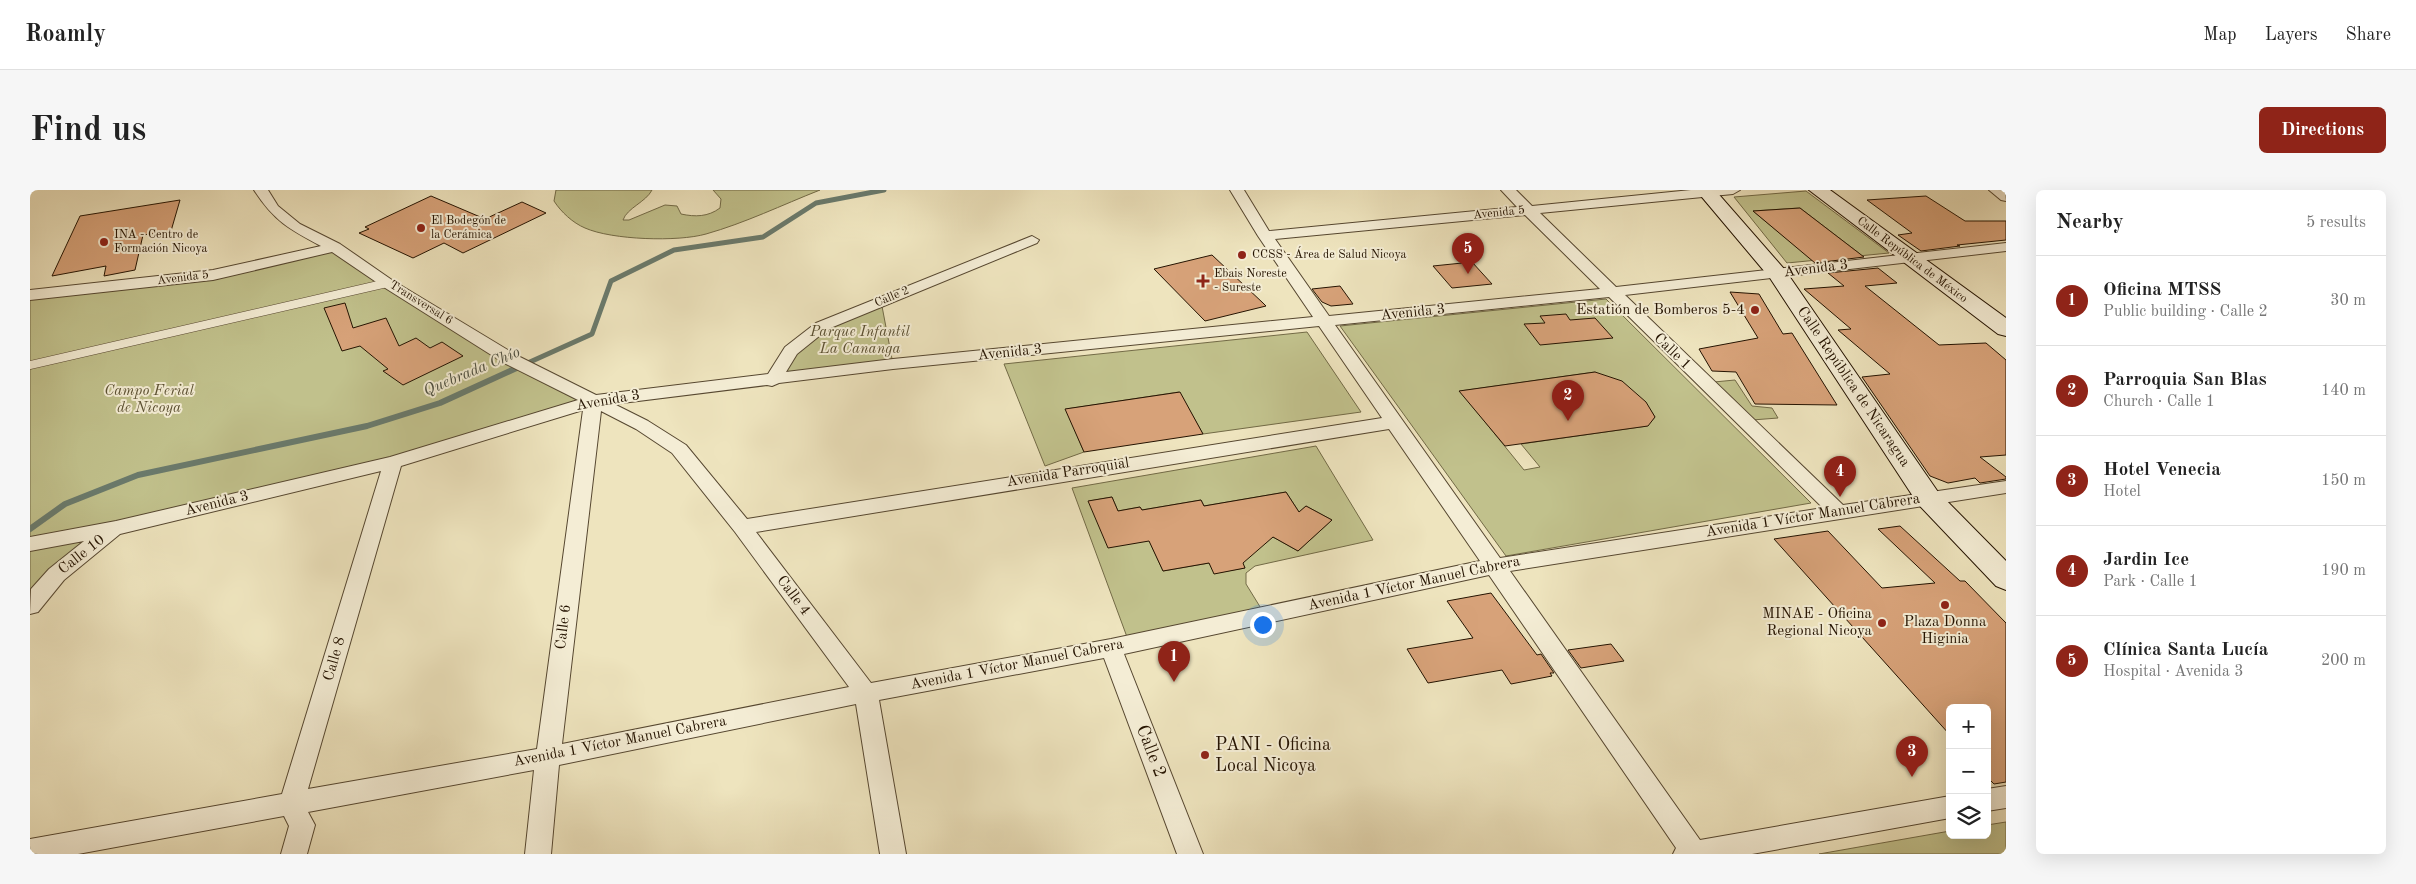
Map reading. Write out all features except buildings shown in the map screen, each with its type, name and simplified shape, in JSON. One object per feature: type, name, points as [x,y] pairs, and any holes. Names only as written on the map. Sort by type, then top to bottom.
[{"type":"main road","name":"Calle República de México","points":[[1818,190],[2006,329]]},
{"type":"main road","name":"Calle República de Nicaragua","points":[[1706,191],[1778,274],[1928,498],[2006,579]]},
{"type":"street","name":"Transversal 6","points":[[261,190],[273,209],[295,227],[335,247],[387,283],[510,359],[593,401]]},
{"type":"street","points":[[1237,190],[1265,236],[1692,854],[1946,808]]},
{"type":"street","name":"Calle 1","points":[[1508,190],[1838,512]]},
{"type":"street","name":"Avenida 5","points":[[1265,236],[1706,191],[1733,190]]},
{"type":"street","points":[[1996,190],[2006,197]]},
{"type":"street","name":"Calle 2","points":[[772,381],[791,351],[822,326],[1032,240]]},
{"type":"street","name":"Avenida 5","points":[[30,295],[212,275],[335,247]]},
{"type":"street","name":"Avenida 3","points":[[30,544],[116,528],[393,462],[593,401],[902,364],[1326,322],[1778,274],[2006,247]]},
{"type":"street","name":"Calle 4","points":[[593,401],[642,425],[678,449],[742,527],[866,693],[893,854]]},
{"type":"street","name":"Calle 6","points":[[538,854],[548,757],[593,401]]},
{"type":"street","name":"Avenida Parroquial","points":[[742,527],[1395,422]]},
{"type":"street","name":"Calle 8","points":[[291,805],[393,462]]},
{"type":"street","name":"Avenida 1 Víctor Manuel Cabrera","points":[[30,851],[548,757],[866,693],[1111,648],[1494,566],[2006,487]]},
{"type":"street","name":"Calle 10","points":[[30,606],[40,590],[72,560],[116,528]]},
{"type":"street","name":"Calle 2","points":[[1111,648],[1190,854]]},
{"type":"street","points":[[1991,799],[2006,797]]},
{"type":"street","points":[[291,805],[302,825],[294,854]]},
{"type":"lane","points":[[30,365],[387,283]]},
{"type":"green space","points":[[556,190],[652,190],[646,198],[628,212],[623,220],[629,220],[665,205],[677,206],[681,214],[686,215],[701,216],[711,213],[720,208],[721,199],[713,190],[820,190],[721,230],[694,237],[663,239],[611,235],[585,228],[572,220],[557,205],[554,201]]},
{"type":"green space","points":[[1806,191],[1889,253],[1787,263],[1734,197]],"holes":[[[1800,208],[1860,254],[1810,258],[1753,211]]]},
{"type":"green space","name":"Campo Ferial de Nicoya","points":[[335,247],[467,332],[593,401],[393,462],[116,528],[40,590],[30,606],[30,296],[212,275]]},
{"type":"green space","points":[[1606,299],[1811,503],[1506,556],[1340,326]],"holes":[[[1595,372],[1645,402],[1655,417],[1647,426],[1521,444],[1540,467],[1524,470],[1460,391]]]},
{"type":"green space","name":"Parque Infantil La Cananga","points":[[881,301],[893,364],[772,381],[822,326]]},
{"type":"green space","points":[[1307,332],[1361,412],[1203,434],[1179,392],[1066,409],[1084,452],[1045,466],[1004,364]]},
{"type":"green space","points":[[1735,380],[1752,406],[1772,408],[1778,418],[1752,420],[1714,382]]},
{"type":"green space","points":[[1316,446],[1373,540],[1255,566],[1246,573],[1246,584],[1262,610],[1127,637],[1072,488]],"holes":[[[1286,492],[1299,512],[1306,506],[1332,520],[1298,551],[1273,537],[1239,557],[1245,568],[1215,573],[1209,563],[1163,571],[1145,531],[1089,501],[1112,497],[1118,511],[1140,507],[1142,510],[1201,500],[1204,506]]]},
{"type":"green space","points":[[2006,822],[2006,854],[1819,854],[1946,832],[1946,839],[1991,839],[1991,824]]},
{"type":"waterway","name":"Quebrada Chío","points":[[521,366],[592,334],[611,281],[674,250],[763,237],[816,203],[884,190]]},
{"type":"waterway","name":"Quebrada Chío","points":[[30,529],[65,504],[138,475],[367,426],[440,403],[523,365]]},
{"type":"place","name":"El Bodegón de la Cerámica","points":[[421,228]]},
{"type":"place","name":"INA - Centro de Formación Nicoya","points":[[104,242]]},
{"type":"place","name":"CCSS - Área de Salud Nicoya","points":[[1242,255]]},
{"type":"place","name":"Clínica Santa Lucía","points":[[1468,274]]},
{"type":"place","name":"Ebais Noreste - Sureste","points":[[1203,281]]},
{"type":"place","name":"Estatión de Bomberos 5-4","points":[[1755,310]]},
{"type":"place","name":"Parroquia San Blas","points":[[1568,421]]},
{"type":"place","name":"Jardin Ice","points":[[1840,497]]},
{"type":"place","name":"Plaza Donna Higinia","points":[[1945,605]]},
{"type":"place","name":"MINAE - Oficina Regional Nicoya","points":[[1882,623]]},
{"type":"place","name":"Oficina MTSS","points":[[1174,682]]},
{"type":"place","name":"PANI - Oficina Local Nicoya","points":[[1205,755]]},
{"type":"place","name":"Hotel Venecia","points":[[1912,777]]}]
